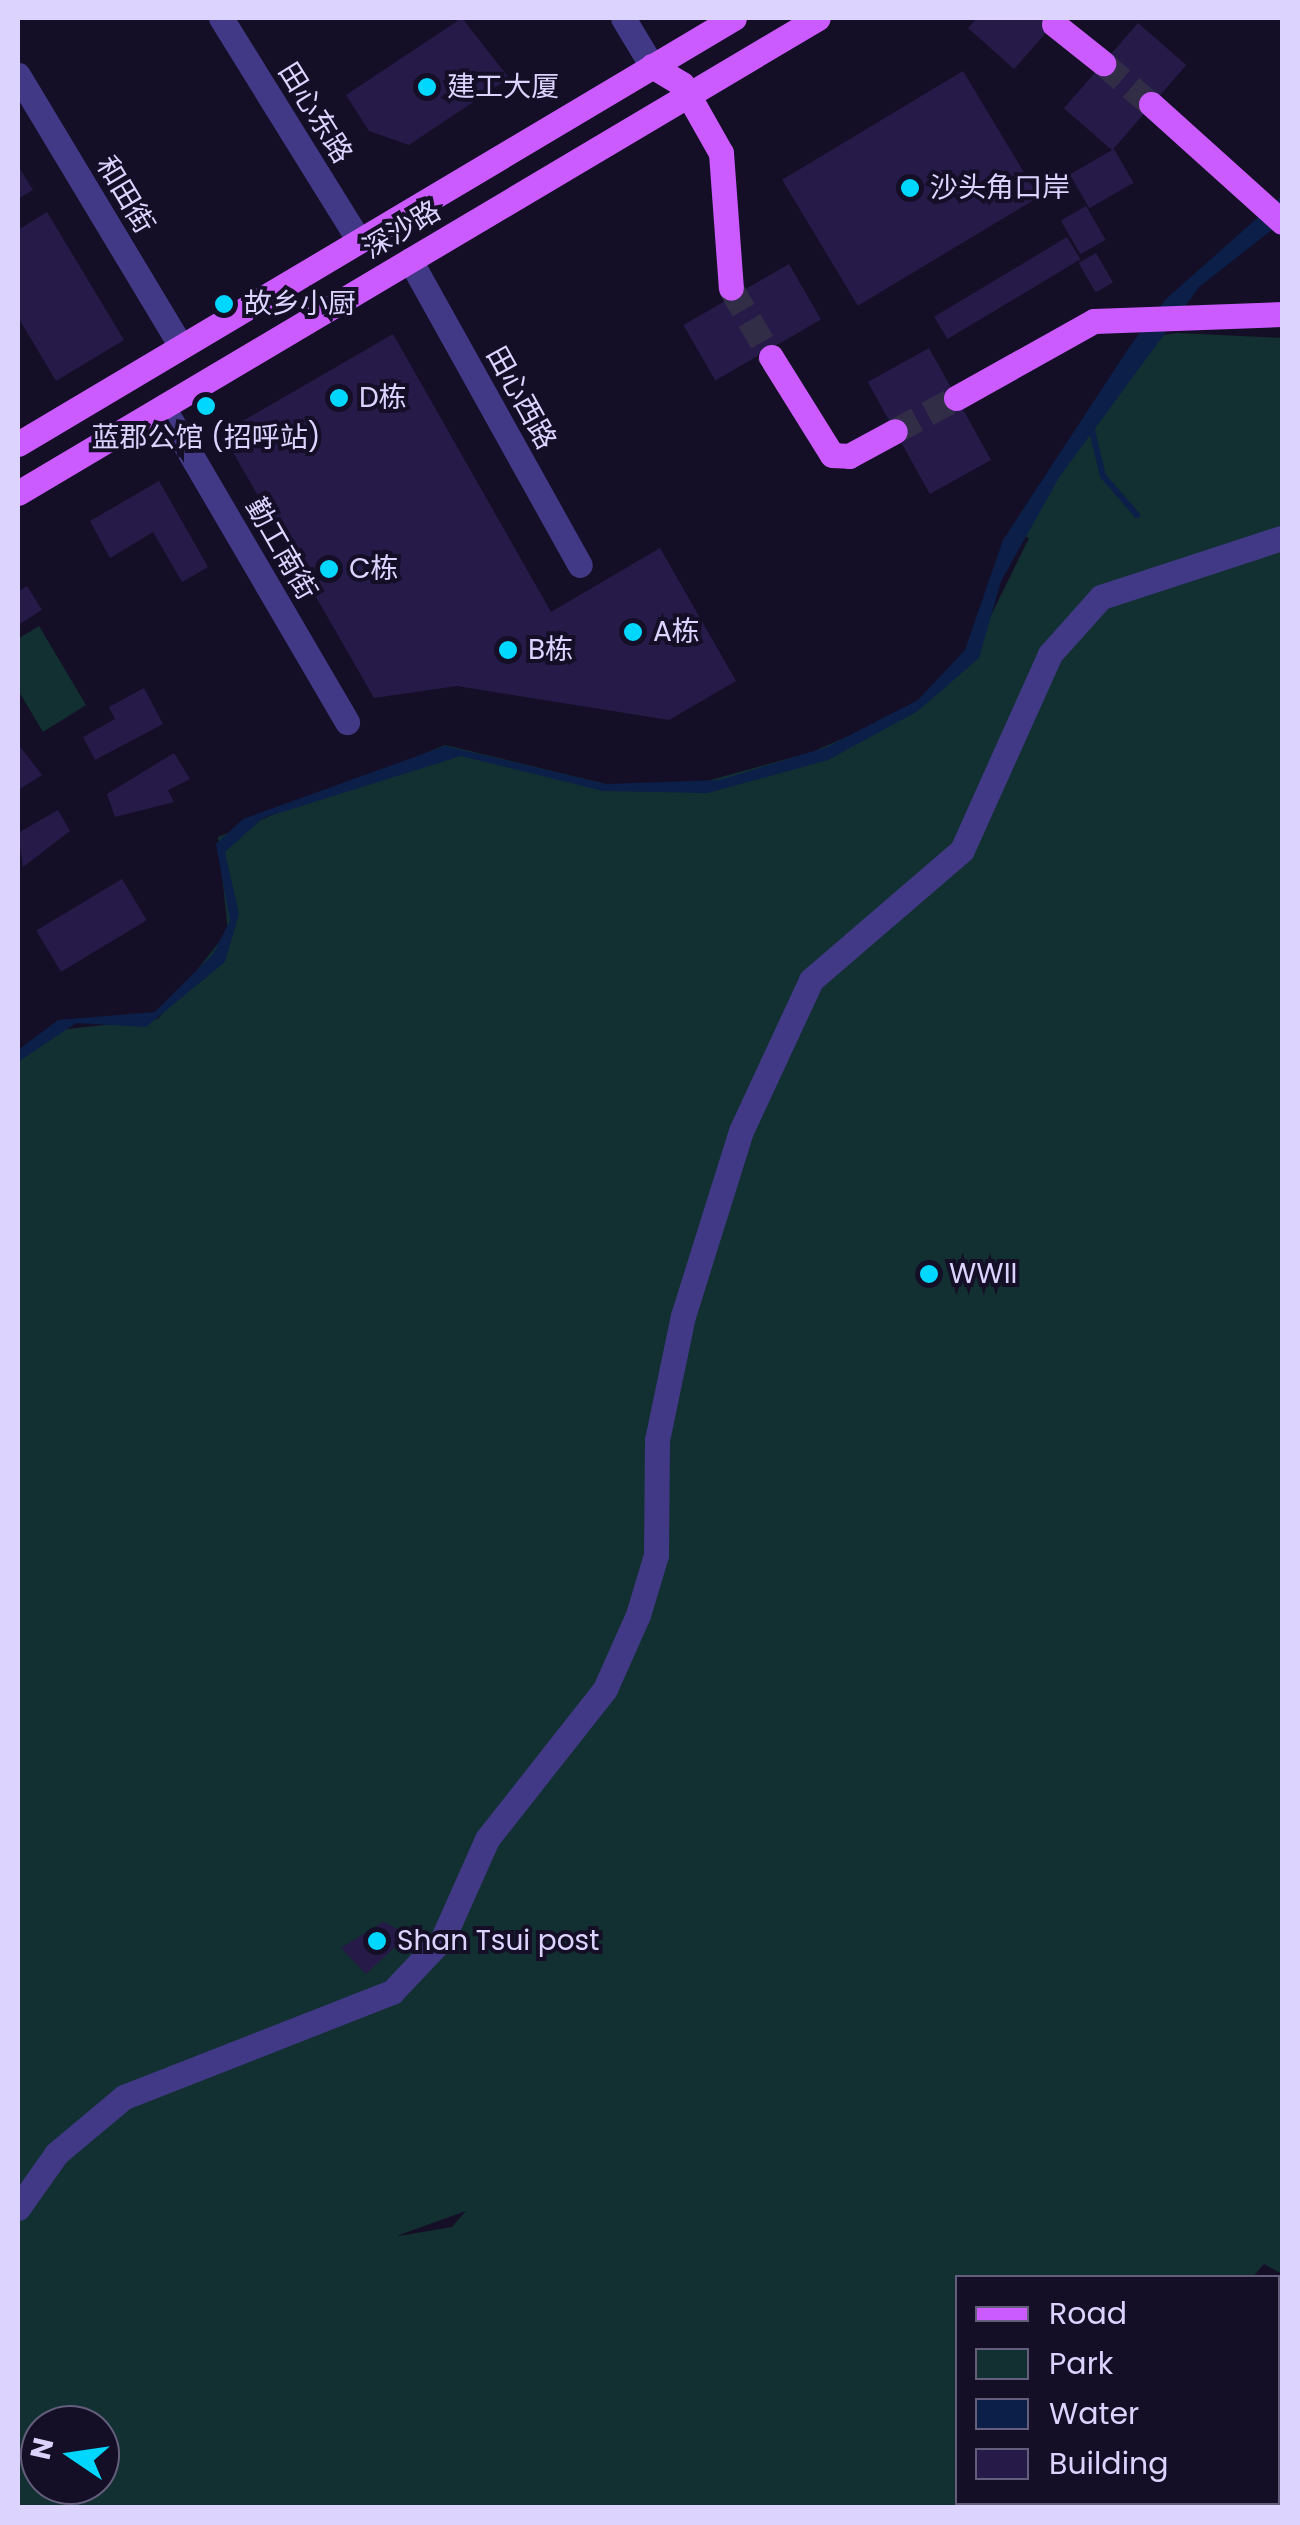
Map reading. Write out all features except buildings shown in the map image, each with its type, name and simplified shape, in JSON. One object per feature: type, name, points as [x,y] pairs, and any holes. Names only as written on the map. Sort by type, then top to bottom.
[{"type":"main road","name":"深沙路","points":[[18,444],[734,18]]},
{"type":"main road","name":"深沙路","points":[[18,493],[818,18]]},
{"type":"main road","points":[[1054,24],[1103,62]]},
{"type":"main road","points":[[652,66],[688,94],[724,164],[731,288]]},
{"type":"main road","points":[[1151,104],[1282,222]]},
{"type":"main road","points":[[956,398],[1060,335],[1109,320],[1282,314]]},
{"type":"main road","points":[[772,358],[832,455],[849,456],[895,432]]},
{"type":"street","name":"田心东路","points":[[221,18],[358,241]]},
{"type":"street","points":[[623,18],[652,66]]},
{"type":"street","name":"和田街","points":[[18,75],[181,346]]},
{"type":"street","name":"田心西路","points":[[410,260],[580,565]]},
{"type":"street","name":"勤工南街","points":[[162,407],[347,722]]},
{"type":"street","points":[[18,2208],[57,2153],[124,2097],[392,1992],[444,1938],[487,1839],[605,1689],[638,1615],[656,1555],[656,1440],[682,1316],[740,1131],[811,980],[962,850],[1050,654],[1101,597],[1282,538]]},
{"type":"green space","points":[[1177,333],[1282,338],[1282,2274],[1264,2264],[1255,2275],[955,2275],[955,2505],[1246,2507],[18,2508],[18,1062],[59,1030],[158,1019],[228,931],[218,837],[445,745],[606,784],[702,785],[699,794],[707,781],[812,752],[913,708],[977,644],[1029,538],[1016,533],[1148,337]],"holes":[[[466,2211],[452,2227],[399,2235]]]},
{"type":"green space","points":[[39,626],[86,705],[43,732],[18,690],[18,639]]},
{"type":"water","points":[[1282,196],[1282,222],[1199,287],[1060,476],[1001,581],[979,658],[918,711],[828,760],[708,793],[603,791],[461,756],[263,818],[225,852],[239,914],[225,962],[146,1027],[76,1023],[18,1062],[18,1050],[58,1020],[155,1012],[213,954],[230,921],[216,844],[243,819],[445,746],[606,784],[720,780],[827,747],[918,700],[965,650],[1003,540],[1130,346],[1166,299]]},
{"type":"waterway","points":[[1091,426],[1103,476],[1137,515]]},
{"type":"tunnel","points":[[1103,63],[1151,104]]},
{"type":"tunnel","points":[[731,288],[771,357]]},
{"type":"tunnel","points":[[895,431],[956,398]]},
{"type":"place","name":"建工大厦","points":[[427,87]]},
{"type":"place","name":"沙头角口岸","points":[[910,188]]},
{"type":"place","name":"故乡小厨","points":[[224,304]]},
{"type":"place","name":"D栋","points":[[339,398]]},
{"type":"place","name":"蓝郡公馆 (招呼站)","points":[[206,406]]},
{"type":"place","name":"C栋","points":[[329,569]]},
{"type":"place","name":"A栋","points":[[633,632]]},
{"type":"place","name":"B栋","points":[[508,650]]},
{"type":"place","name":"WWII","points":[[929,1274]]},
{"type":"place","name":"Shan Tsui post","points":[[377,1941]]}]
